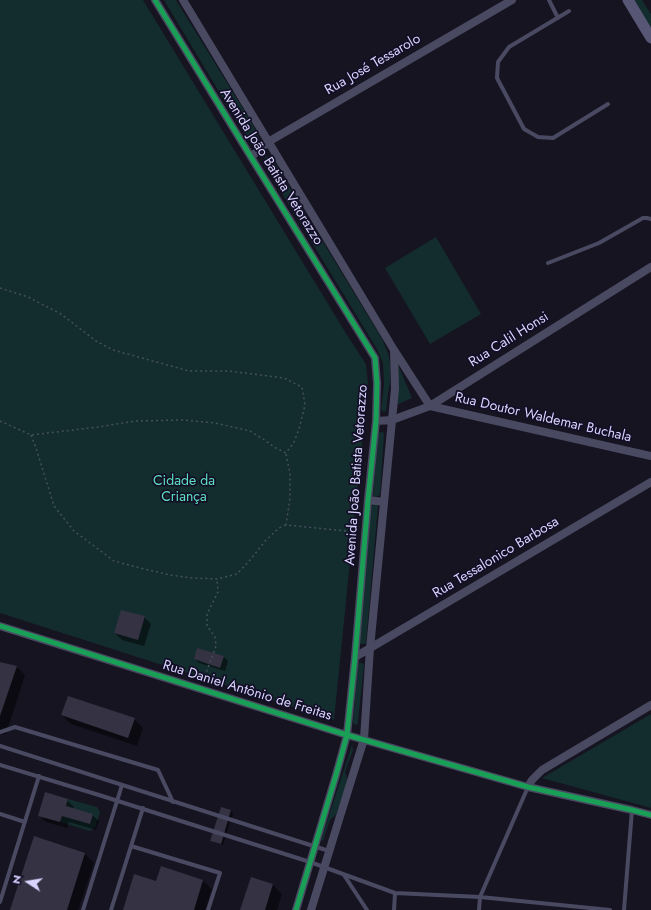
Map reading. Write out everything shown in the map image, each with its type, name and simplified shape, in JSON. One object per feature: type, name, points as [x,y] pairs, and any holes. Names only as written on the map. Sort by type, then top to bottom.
[{"type":"main road","points":[[628,0],[651,38]]},
{"type":"street","name":"Avenida João Batista Vetorazzo","points":[[155,0],[374,358],[377,383],[376,421],[347,735],[296,910]]},
{"type":"street","name":"Avenida João Batista Vetorazzo","points":[[183,0],[394,350],[395,390],[370,648],[364,739],[311,910]]},
{"type":"street","name":"Rua José Tessarolo","points":[[250,157],[268,142],[512,0]]},
{"type":"street","name":"Rua Calil Honsi","points":[[376,421],[392,420],[430,406],[651,267]]},
{"type":"street","points":[[394,350],[430,406]]},
{"type":"street","name":"Rua Doutor Waldemar Buchala","points":[[430,406],[651,456]]},
{"type":"street","name":"Rua Tessalonico Barbosa","points":[[355,657],[651,482]]},
{"type":"street","points":[[368,500],[384,502]]},
{"type":"street","name":"Rua Daniel Antônio de Freitas","points":[[0,626],[347,735],[528,787],[651,815]]},
{"type":"street","points":[[528,787],[532,780],[542,770],[651,705]]},
{"type":"lane","points":[[549,0],[558,18]]},
{"type":"lane","points":[[569,11],[509,47],[498,62],[497,78],[524,129],[538,137],[553,138],[608,104]]},
{"type":"lane","points":[[548,263],[599,243],[643,218],[651,219]]},
{"type":"lane","points":[[0,732],[14,727],[158,770],[173,802]]},
{"type":"lane","points":[[0,746],[330,852]]},
{"type":"lane","points":[[0,765],[143,808],[310,862],[395,893],[480,897],[610,910]]},
{"type":"lane","points":[[0,902],[39,776]]},
{"type":"lane","points":[[83,910],[122,785]]},
{"type":"lane","points":[[479,910],[480,897],[528,787]]},
{"type":"lane","points":[[111,910],[143,808]]},
{"type":"lane","points":[[624,910],[632,810]]},
{"type":"lane","points":[[0,814],[25,822]]},
{"type":"lane","points":[[131,846],[220,873],[208,910]]},
{"type":"lane","points":[[344,874],[367,910]]},
{"type":"lane","points":[[394,910],[395,893]]},
{"type":"path","points":[[0,288],[28,297],[62,314],[96,342],[113,350],[189,371],[229,371],[284,378],[302,387],[305,405],[299,430],[294,442],[286,453],[290,473],[290,498],[286,526]]},
{"type":"path","points":[[0,421],[31,435],[98,427],[136,420],[183,420],[215,423],[250,431],[286,453]]},
{"type":"path","points":[[31,435],[54,506],[74,531],[114,560],[140,568],[170,575],[216,579],[237,574],[266,540],[279,528],[286,526],[365,532]]},
{"type":"path","points":[[200,689],[216,646],[215,638],[207,626],[207,614],[218,592],[216,579]]},
{"type":"green space","name":"Cidade da Criança","points":[[0,0],[143,0],[366,364],[368,384],[334,720],[0,613]]},
{"type":"green space","points":[[164,0],[176,0],[253,125],[260,141],[257,145],[253,146],[248,140]]},
{"type":"green space","points":[[632,0],[642,0],[651,14],[651,32]]},
{"type":"green space","points":[[266,156],[272,158],[382,339],[388,353],[390,364],[390,384],[386,411],[383,412],[381,409],[384,385],[383,363],[377,349],[264,164],[263,161]]},
{"type":"green space","points":[[436,237],[481,314],[430,344],[385,268]]},
{"type":"green space","points":[[397,362],[412,398],[396,405]]},
{"type":"green space","points":[[381,432],[384,434],[380,494],[375,497],[373,495],[378,433]]},
{"type":"green space","points":[[374,505],[378,506],[366,642],[365,644],[360,644],[371,508]]},
{"type":"green space","points":[[359,663],[364,665],[358,724],[355,725],[353,722]]},
{"type":"green space","points":[[651,714],[651,808],[542,778]]},
{"type":"green space","points":[[352,745],[353,750],[345,772],[348,780],[336,815],[330,820],[323,841],[321,840]]},
{"type":"green space","points":[[68,799],[97,807],[100,812],[95,828],[90,831],[60,822]]},
{"type":"building","points":[[121,610],[145,616],[138,640],[114,633]]},
{"type":"building","points":[[197,648],[224,656],[220,668],[194,659]]},
{"type":"building","points":[[0,662],[17,666],[0,716]]},
{"type":"building","points":[[68,696],[135,718],[128,738],[61,715]]},
{"type":"building","points":[[45,792],[68,799],[66,806],[93,814],[90,824],[62,816],[60,822],[38,816]]},
{"type":"building","points":[[221,807],[231,810],[221,844],[210,841]]},
{"type":"building","points":[[34,836],[85,853],[67,910],[10,910]]},
{"type":"building","points":[[161,866],[203,880],[194,910],[123,910],[134,874],[156,881]]},
{"type":"building","points":[[251,877],[273,884],[265,910],[240,910]]},
{"type":"cycle path","points":[[155,0],[375,358],[377,383],[376,421],[347,735],[296,910]]},
{"type":"cycle path","points":[[0,626],[347,735],[528,787],[651,815]]}]
